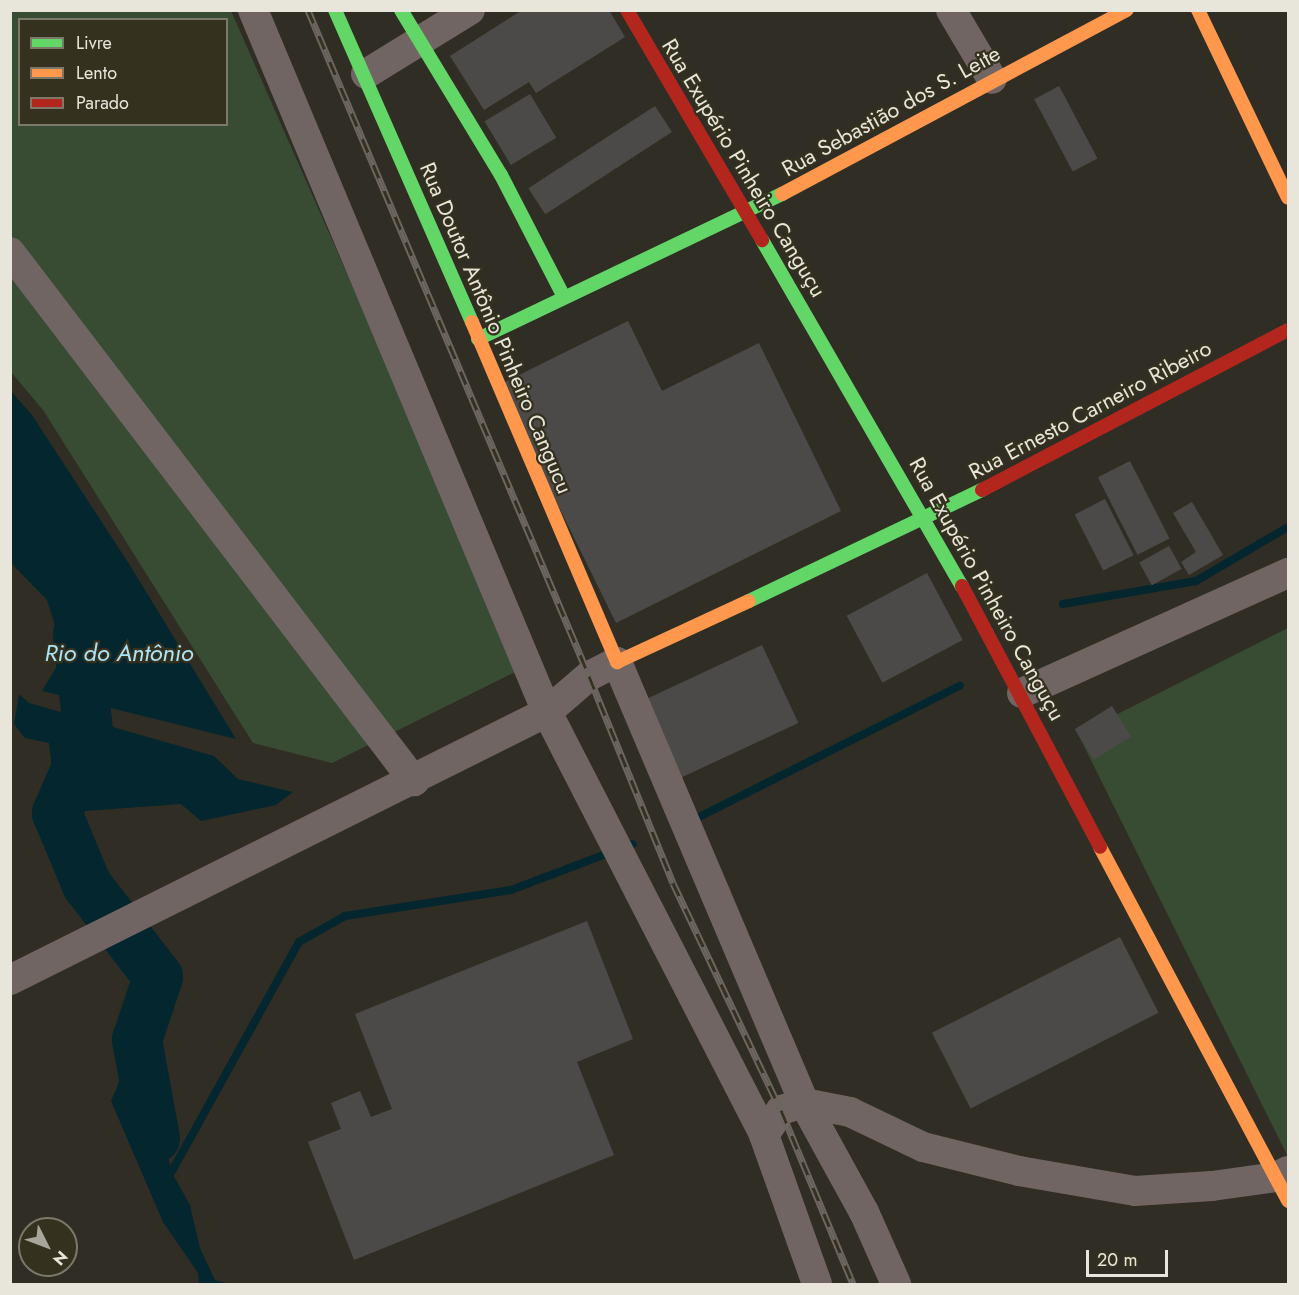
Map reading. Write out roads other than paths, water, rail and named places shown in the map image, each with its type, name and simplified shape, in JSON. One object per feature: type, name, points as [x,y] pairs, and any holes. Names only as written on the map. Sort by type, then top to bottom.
[{"type":"street","points":[[253,10],[547,712],[764,1135],[817,1284]]},
{"type":"street","name":"Rua Doutor Antônio Pinheiro Cangucu","points":[[335,10],[366,74],[617,662]]},
{"type":"street","points":[[401,10],[501,175],[564,297]]},
{"type":"street","points":[[366,74],[470,10]]},
{"type":"street","name":"Rua Exupério Pinheiro Canguçu","points":[[627,10],[926,519],[1022,693],[1284,1183]]},
{"type":"street","points":[[951,10],[992,78]]},
{"type":"street","name":"Rua Sebastião dos S. Leite","points":[[478,339],[747,213],[992,78],[1127,10]]},
{"type":"street","points":[[1198,10],[1288,198]]},
{"type":"street","points":[[10,252],[414,781]]},
{"type":"street","name":"Rua Ernesto Carneiro Ribeiro","points":[[617,662],[926,519],[1288,330]]},
{"type":"street","points":[[1022,693],[1288,573]]},
{"type":"street","points":[[10,980],[342,818],[547,712],[589,676],[617,662],[804,1103],[864,1212],[896,1284]]},
{"type":"street","points":[[764,1135],[781,1110],[804,1103],[850,1112],[923,1147],[1019,1171],[1135,1191],[1284,1183]]},
{"type":"water","name":"Rio do Antônio","points":[[10,390],[32,415],[131,567],[236,739],[42,691],[64,654],[47,600],[11,563]]},
{"type":"water","points":[[19,694],[29,703],[214,756],[238,779],[293,792],[276,805],[201,821],[181,804],[57,813],[49,743],[25,738],[14,724]]},
{"type":"water","points":[[137,1040],[140,1064],[163,1129],[171,1171],[190,1205],[200,1248],[215,1280],[229,1284],[199,1284],[198,1273],[163,1222],[111,1101]]},
{"type":"waterway","points":[[1063,604],[1196,581],[1288,527]]},
{"type":"waterway","name":"Rio do Antônio","points":[[78,634],[89,740],[57,813],[87,885],[158,977],[137,1040],[155,1138]]},
{"type":"waterway","points":[[691,821],[960,686]]},
{"type":"waterway","points":[[167,1180],[299,942],[345,916],[511,890],[633,844]]},
{"type":"railway","points":[[308,10],[589,676],[673,883],[781,1110],[853,1284]]}]
